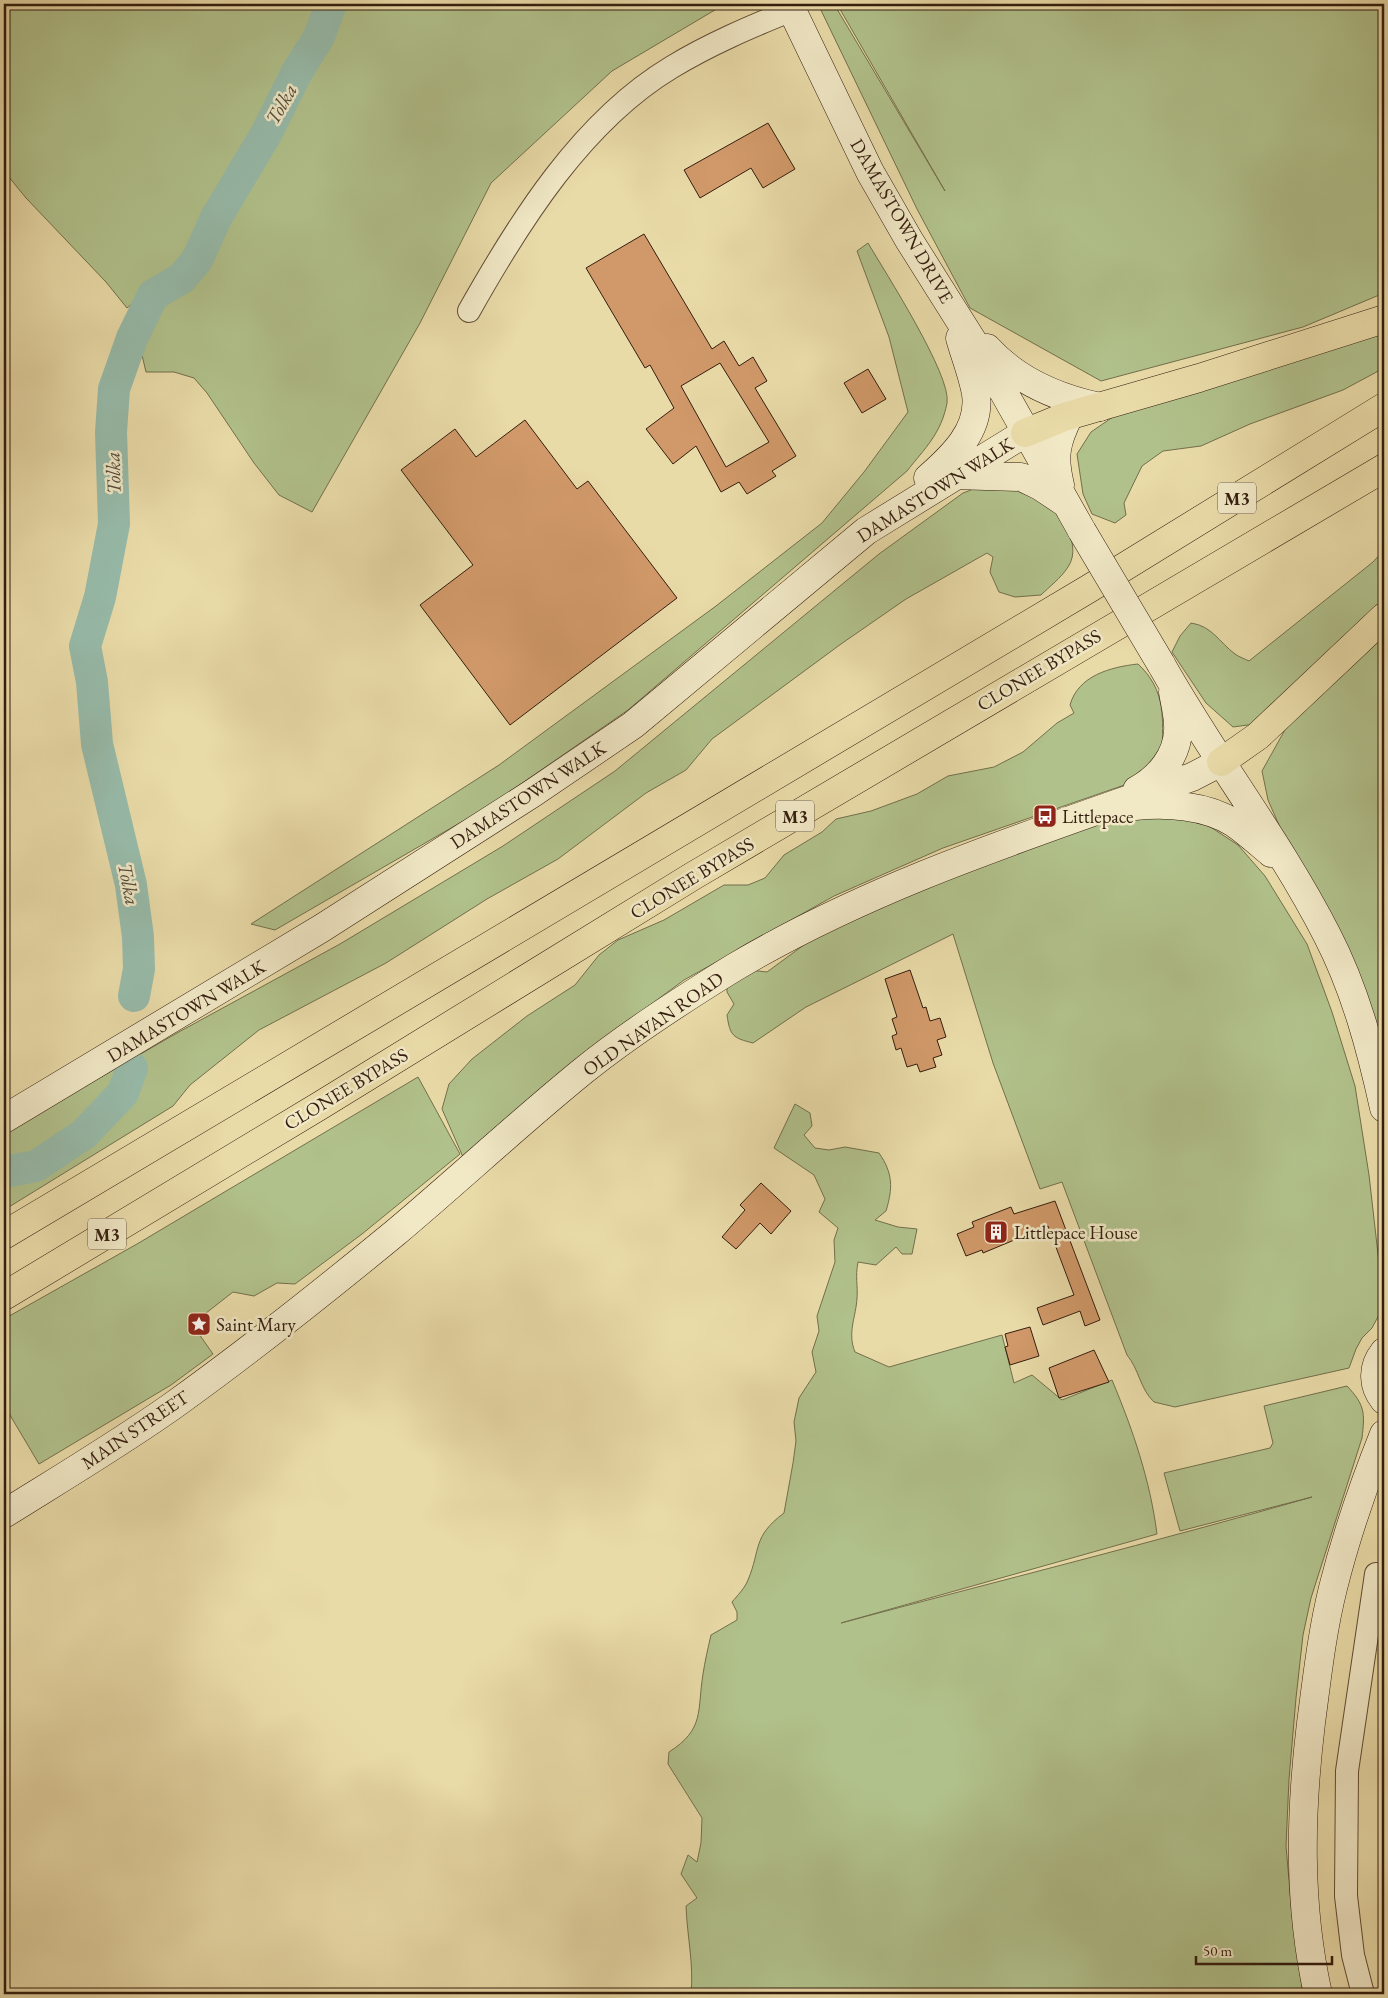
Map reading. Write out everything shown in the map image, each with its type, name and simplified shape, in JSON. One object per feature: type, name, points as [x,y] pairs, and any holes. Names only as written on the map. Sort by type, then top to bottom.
[{"type":"highway","points":[[1025,433],[1069,416],[1199,378],[1384,319]]},
{"type":"highway","name":"M3","points":[[4,1236],[1082,594],[1384,408]]},
{"type":"highway","name":"CLONEE BYPASS","points":[[4,1296],[693,876],[1384,468]]},
{"type":"highway","points":[[1220,762],[1258,736],[1384,617]]},
{"type":"main road","name":"DAMASTOWN DRIVE","points":[[790,7],[870,172],[951,308],[994,375],[1025,433],[1167,674],[1220,762],[1291,870],[1328,937],[1372,1052],[1384,1108]]},
{"type":"main road","points":[[951,308],[990,351],[1016,374],[1072,401],[1100,407]]},
{"type":"main road","points":[[866,531],[946,462],[964,441],[970,429],[976,411],[976,394],[951,308]]},
{"type":"main road","points":[[1065,502],[1056,459],[1058,439],[1069,416]]},
{"type":"main road","name":"DAMASTOWN WALK","points":[[4,1119],[314,933],[541,788],[633,725],[866,531],[1025,433]]},
{"type":"main road","points":[[954,476],[1021,477],[1040,486],[1065,502]]},
{"type":"main road","points":[[1106,808],[1146,785],[1169,763],[1178,731],[1167,674]]},
{"type":"main road","name":"OLD NAVAN ROAD","points":[[262,1340],[395,1233],[584,1070],[656,1018],[734,968],[807,927],[875,894],[938,868],[1192,778],[1220,762]]},
{"type":"main road","name":"OLD NAVAN ROAD","points":[[1106,808],[1160,804],[1208,812],[1233,822],[1291,870]]},
{"type":"main road","name":"MAIN STREET","points":[[4,1514],[168,1409],[262,1340]]},
{"type":"main road","points":[[1384,1352],[1377,1362],[1375,1376],[1379,1394],[1384,1400]]},
{"type":"main road","points":[[1318,1994],[1306,1922],[1302,1865],[1304,1784],[1322,1640],[1332,1589],[1348,1536],[1384,1434]]},
{"type":"street","points":[[469,311],[502,252],[533,204],[598,127],[630,97],[670,68],[733,34],[790,7]]},
{"type":"street","points":[[1362,1994],[1353,1955],[1346,1896],[1347,1771],[1375,1642],[1376,1574]]},
{"type":"green space","points":[[4,4],[725,4],[612,71],[491,183],[420,323],[312,512],[279,495],[254,463],[207,393],[194,378],[174,372],[146,372],[142,355],[154,315],[176,290],[168,275],[127,308],[106,282],[26,198],[4,171]]},
{"type":"green space","points":[[818,4],[834,4],[945,191],[837,4],[1384,4],[1384,293],[1303,327],[1101,381],[970,308],[917,209]]},
{"type":"green space","points":[[868,243],[929,348],[946,390],[947,403],[941,423],[932,440],[907,471],[628,710],[489,806],[275,930],[251,924],[499,765],[716,606],[822,523],[864,472],[908,412],[889,337],[857,251]]},
{"type":"green space","points":[[1384,330],[1384,368],[1343,390],[1250,424],[1201,446],[1163,451],[1142,466],[1124,503],[1126,515],[1115,523],[1092,514],[1083,494],[1077,454],[1091,432],[1123,410]]},
{"type":"green space","points":[[992,482],[1030,492],[1039,497],[1057,513],[1070,535],[1073,546],[1072,557],[1068,567],[1041,595],[1015,597],[999,592],[990,572],[993,557],[987,553],[906,599],[841,644],[712,739],[686,770],[646,793],[558,859],[487,899],[386,963],[259,1030],[190,1085],[173,1106],[4,1210],[4,1133],[177,1033],[340,944],[503,846],[615,771],[879,554],[963,493]]},
{"type":"green space","points":[[1384,550],[1384,605],[1255,724],[1233,727],[1206,703],[1172,652],[1180,636],[1191,623],[1204,627],[1235,654],[1249,661],[1373,562]]},
{"type":"green space","points":[[1384,629],[1384,1064],[1268,800],[1262,771],[1291,719]]},
{"type":"green space","points":[[1138,664],[1154,684],[1161,705],[1163,728],[1162,754],[1133,782],[943,848],[834,896],[684,980],[574,1061],[463,1157],[442,1109],[449,1084],[472,1059],[527,1016],[575,985],[599,955],[618,940],[664,920],[724,885],[748,885],[765,878],[784,855],[822,832],[836,819],[871,811],[917,794],[948,776],[994,767],[1023,752],[1057,723],[1074,713],[1070,705],[1074,695],[1088,680],[1106,671]]},
{"type":"green space","points":[[1149,816],[1182,818],[1209,826],[1238,845],[1265,876],[1307,944],[1332,1012],[1355,1086],[1369,1175],[1382,1289],[1379,1315],[1372,1328],[1362,1338],[1349,1368],[1175,1407],[1154,1402],[1149,1397],[1127,1355],[1062,1182],[1040,1189],[993,1063],[953,934],[806,1007],[753,1043],[737,1037],[731,1032],[727,1015],[734,1004],[727,992],[727,985],[749,970],[767,972],[812,939],[891,898],[1107,819]]},
{"type":"green space","points":[[418,1077],[460,1154],[362,1234],[295,1284],[277,1283],[254,1296],[233,1292],[192,1324],[213,1354],[171,1385],[39,1464],[4,1405],[4,1319],[137,1244]]},
{"type":"green space","points":[[795,1104],[810,1113],[812,1126],[804,1135],[815,1148],[829,1150],[845,1147],[879,1153],[887,1167],[891,1188],[886,1211],[875,1220],[898,1227],[917,1229],[912,1254],[902,1254],[896,1247],[876,1265],[858,1262],[857,1298],[852,1332],[855,1352],[889,1367],[1002,1335],[1014,1383],[1032,1375],[1062,1400],[1112,1380],[1140,1456],[1150,1494],[1157,1534],[841,1623],[1135,1546],[1312,1497],[1180,1531],[1164,1473],[1270,1448],[1273,1443],[1264,1406],[1347,1386],[1360,1404],[1363,1416],[1362,1438],[1311,1598],[1303,1635],[1296,1698],[1289,1779],[1286,1846],[1292,1915],[1303,1994],[691,1994],[692,1972],[686,1906],[697,1898],[681,1874],[688,1855],[697,1862],[701,1843],[702,1818],[668,1764],[669,1752],[681,1744],[694,1727],[699,1709],[701,1687],[711,1635],[737,1620],[737,1612],[732,1602],[747,1583],[762,1537],[774,1521],[784,1513],[796,1441],[794,1422],[799,1398],[816,1372],[812,1352],[819,1331],[817,1316],[835,1262],[834,1240],[838,1228],[819,1212],[825,1199],[814,1175],[774,1148]]},
{"type":"building","points":[[768,123],[795,169],[763,188],[751,168],[700,198],[684,170]]},
{"type":"building","points":[[644,234],[712,349],[724,341],[739,366],[753,357],[767,381],[755,388],[796,456],[772,471],[776,476],[747,494],[739,482],[721,492],[696,446],[673,464],[646,429],[674,408],[650,365],[645,368],[586,268]],"holes":[[[720,363],[769,442],[726,467],[681,386]]]},
{"type":"building","points":[[868,369],[886,399],[862,413],[844,383]]},
{"type":"building","points":[[525,420],[577,489],[588,481],[677,598],[510,725],[420,605],[473,565],[401,470],[455,429],[476,457]]},
{"type":"building","points":[[910,970],[923,1008],[926,1007],[930,1021],[940,1018],[946,1037],[937,1040],[942,1055],[933,1058],[936,1067],[920,1072],[917,1064],[907,1067],[901,1048],[896,1050],[892,1036],[897,1034],[892,1019],[897,1017],[885,979]]},
{"type":"building","points":[[761,1183],[791,1211],[771,1234],[760,1223],[736,1249],[722,1237],[745,1210],[740,1205]]},
{"type":"building","points":[[1055,1201],[1100,1320],[1085,1326],[1080,1311],[1043,1325],[1037,1308],[1074,1295],[1048,1226],[983,1253],[982,1250],[966,1256],[957,1234],[974,1227],[972,1222],[1011,1207],[1014,1214]]},
{"type":"building","points":[[1030,1327],[1039,1356],[1010,1365],[1005,1347],[1008,1346],[1005,1334]]},
{"type":"building","points":[[1094,1350],[1109,1382],[1059,1398],[1049,1368]]},
{"type":"waterway","name":"Tolka","points":[[134,996],[139,969],[138,937],[131,885],[97,744],[92,682],[85,646],[100,597],[114,524],[111,432],[114,389],[132,338],[153,295],[182,278],[197,260],[216,218],[266,134],[297,72],[319,37],[331,4]]},
{"type":"waterway","name":"Tolka","points":[[4,1172],[36,1166],[84,1134],[123,1093],[132,1068]]},
{"type":"place","name":"Littlepace","points":[[1045,816]]},
{"type":"place","name":"Littlepace House","points":[[996,1232]]},
{"type":"place","name":"Saint Mary","points":[[199,1324]]}]
